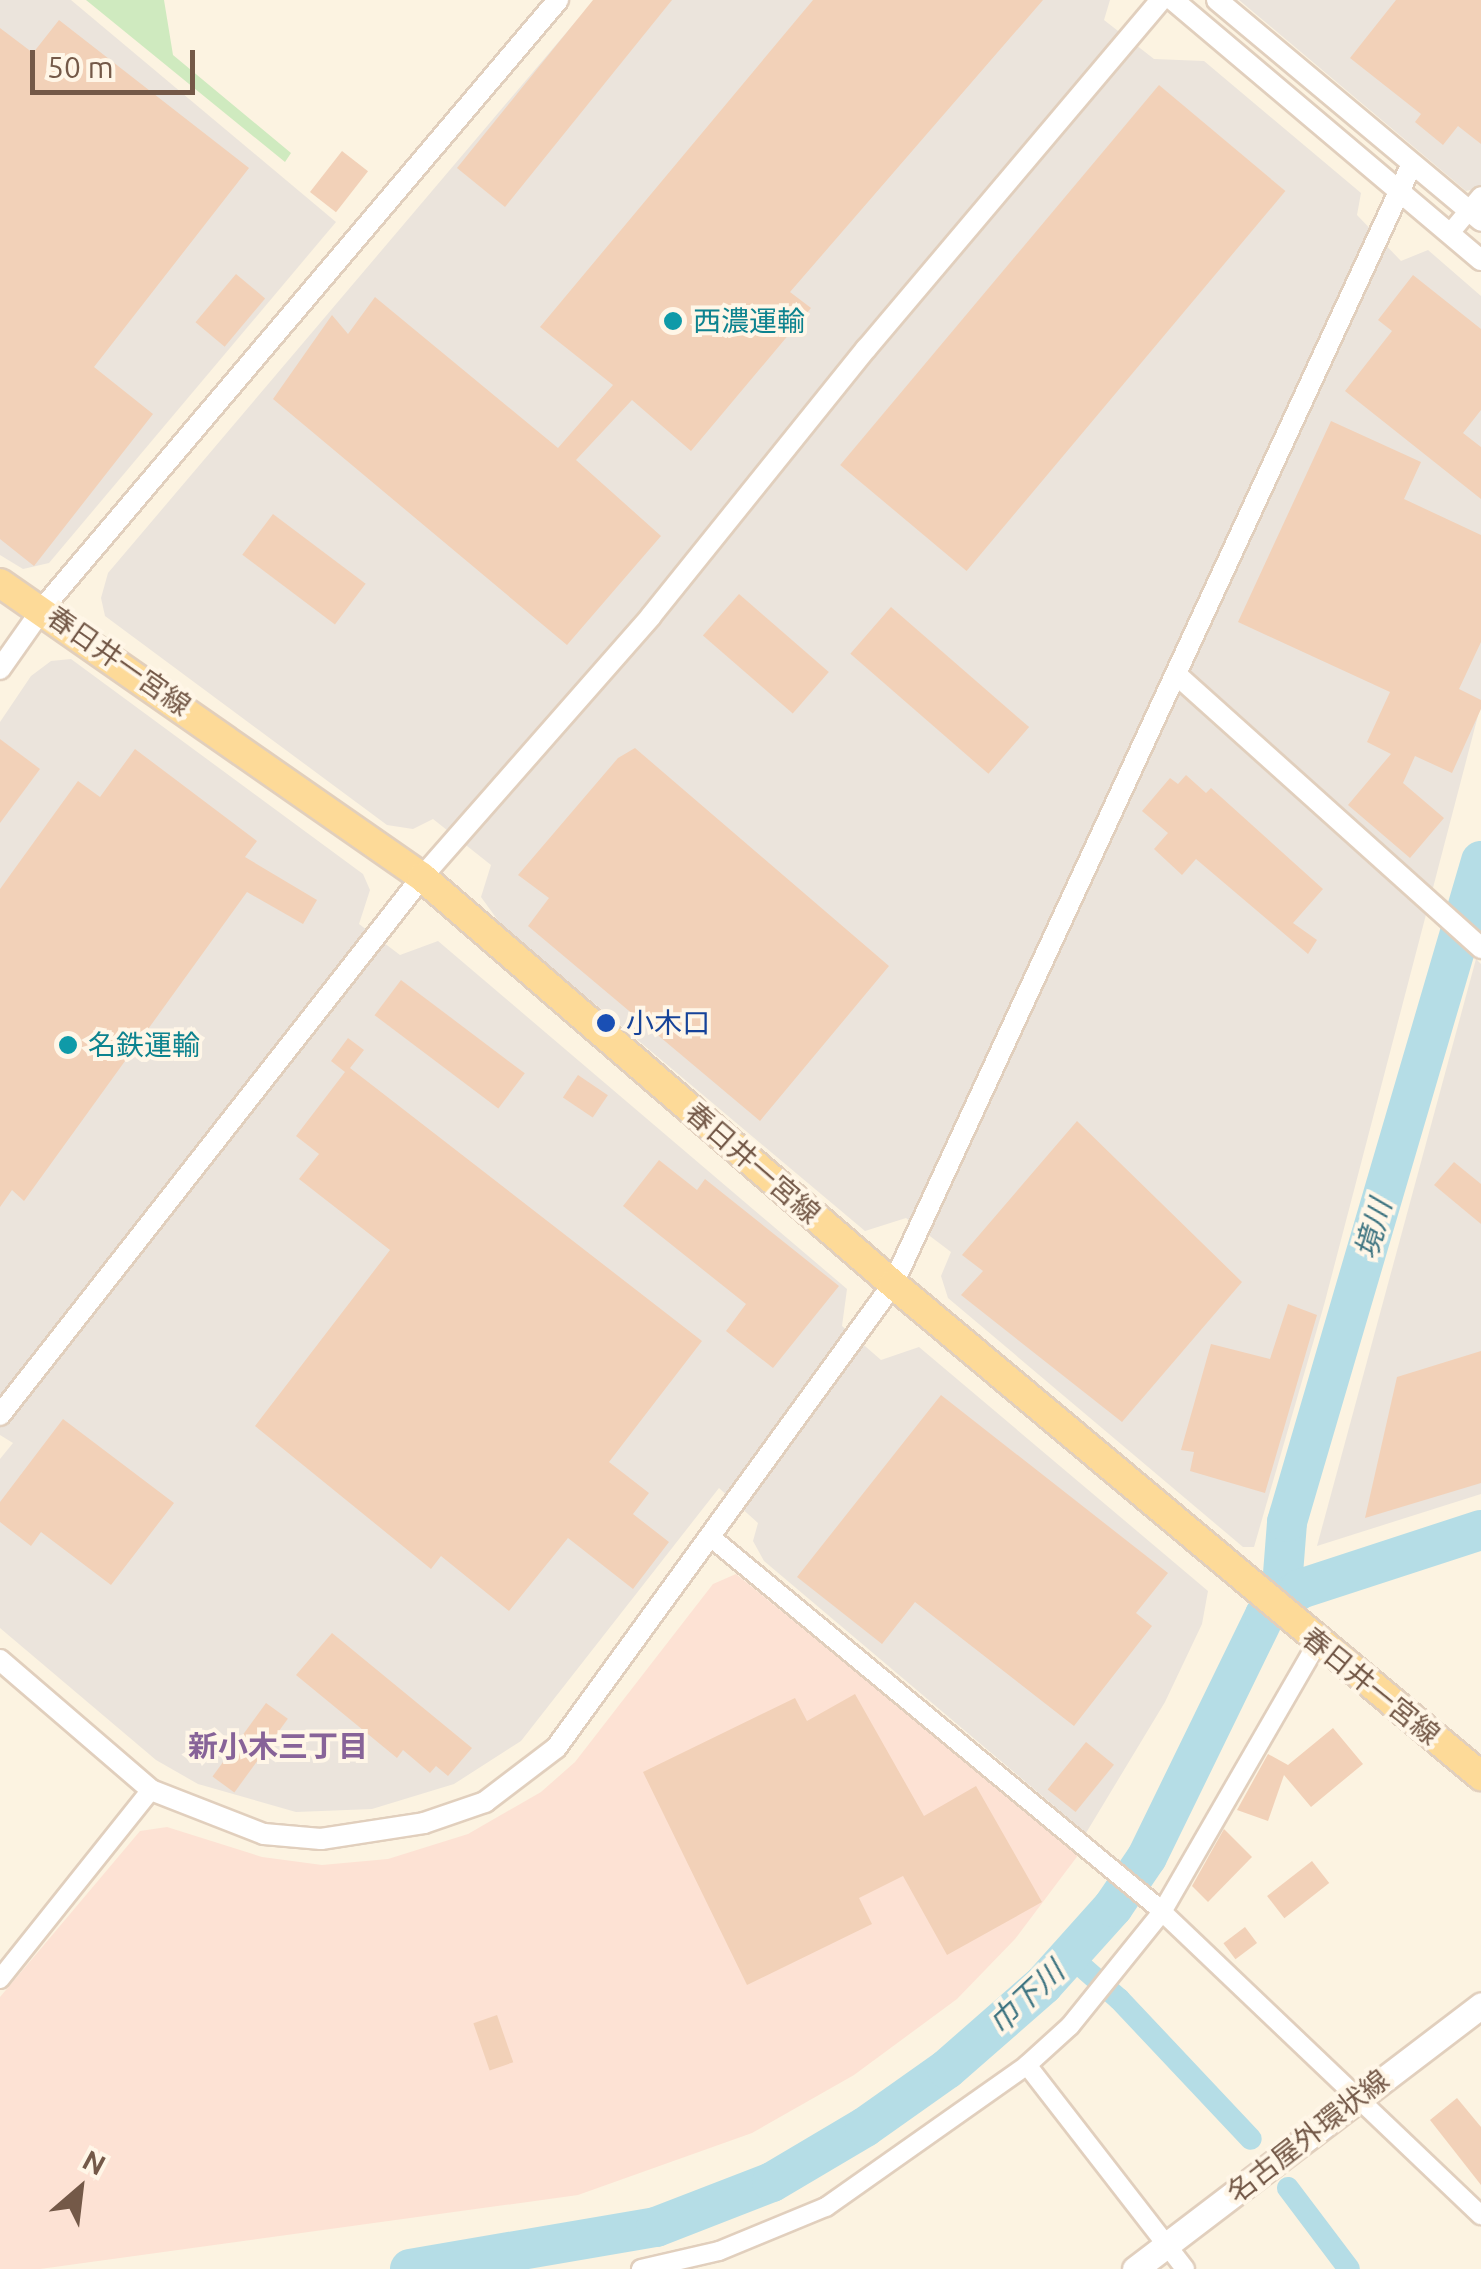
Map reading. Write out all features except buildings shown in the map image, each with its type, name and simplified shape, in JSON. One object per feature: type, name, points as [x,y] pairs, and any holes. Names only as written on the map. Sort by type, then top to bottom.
[{"type":"main road","name":"春日井一宮線","points":[[0,583],[43,608],[422,877],[893,1284],[1481,1776]]},
{"type":"main road","name":"名古屋外環状線","points":[[1135,2269],[1481,2004]]},
{"type":"street","points":[[0,669],[43,608],[558,0]]},
{"type":"street","points":[[0,1415],[422,877],[651,616],[866,349],[1161,0]]},
{"type":"street","points":[[1173,0],[1481,260]]},
{"type":"street","points":[[1217,0],[1412,164],[1477,209],[1450,233]]},
{"type":"street","points":[[0,1660],[151,1790],[216,1820],[264,1834],[322,1839],[390,1831],[484,1802],[556,1748],[712,1540],[893,1284],[1412,164]]},
{"type":"street","points":[[1178,675],[1480,947]]},
{"type":"street","points":[[712,1540],[1158,1908],[1481,2215]]},
{"type":"street","points":[[642,2269],[719,2251],[826,2207],[1027,2065],[1111,1975],[1158,1908],[1312,1637]]},
{"type":"street","points":[[0,1979],[151,1790]]},
{"type":"street","points":[[1027,2065],[1185,2269]]},
{"type":"street","points":[[719,2251],[732,2269]]},
{"type":"shaded area","points":[[0,0],[71,0],[336,222],[49,563],[23,569],[0,555]]},
{"type":"shaded area","points":[[594,0],[1110,0],[1104,20],[1154,59],[1204,61],[1361,193],[1357,215],[1401,261],[1428,250],[1481,296],[1481,704],[1324,1305],[1254,1547],[1243,1547],[948,1298],[941,1276],[951,1252],[906,1218],[865,1231],[502,926],[481,897],[491,865],[433,819],[413,829],[387,825],[105,616],[101,598],[108,573]]},
{"type":"shaded area","points":[[1239,0],[1481,0],[1481,188],[1466,191]]},
{"type":"shaded area","points":[[71,659],[363,874],[370,890],[359,924],[400,955],[438,941],[847,1289],[842,1326],[881,1360],[919,1347],[1208,1591],[1202,1624],[1165,1702],[1086,1833],[764,1561],[753,1541],[758,1523],[719,1488],[521,1741],[454,1784],[372,1809],[296,1812],[198,1784],[156,1760],[0,1628],[0,1459],[13,1443],[0,1435],[0,722],[31,676],[51,661]]},
{"type":"shaded area","points":[[1476,959],[1481,964],[1481,1494],[1317,1546]]},
{"type":"shaded area","points":[[736,1574],[1079,1854],[1015,1939],[957,1999],[854,2075],[752,2133],[578,2195],[40,2269],[0,2269],[0,1997],[140,1831],[167,1827],[262,1857],[322,1865],[388,1859],[468,1834],[541,1792],[575,1762],[713,1584]]},
{"type":"green space","points":[[86,0],[164,0],[173,55],[291,153],[285,162]]},
{"type":"waterway","name":"境川","points":[[1281,1599],[1287,1522],[1481,861]]},
{"type":"waterway","name":"巾下川","points":[[410,2269],[656,2227],[772,2182],[865,2127],[947,2069],[1043,1985],[1113,1907],[1147,1857],[1265,1615],[1300,1589],[1481,1530]]},
{"type":"waterway","points":[[1071,1957],[1119,1999],[1251,2139]]},
{"type":"waterway","points":[[1288,2188],[1349,2269]]},
{"type":"place","name":"西濃運輸","points":[[673,321]]},
{"type":"place","name":"小木口","points":[[606,1023]]},
{"type":"place","name":"名鉄運輸","points":[[68,1045]]},
{"type":"district","name":"新小木三丁目","points":[[278,1746]]}]
